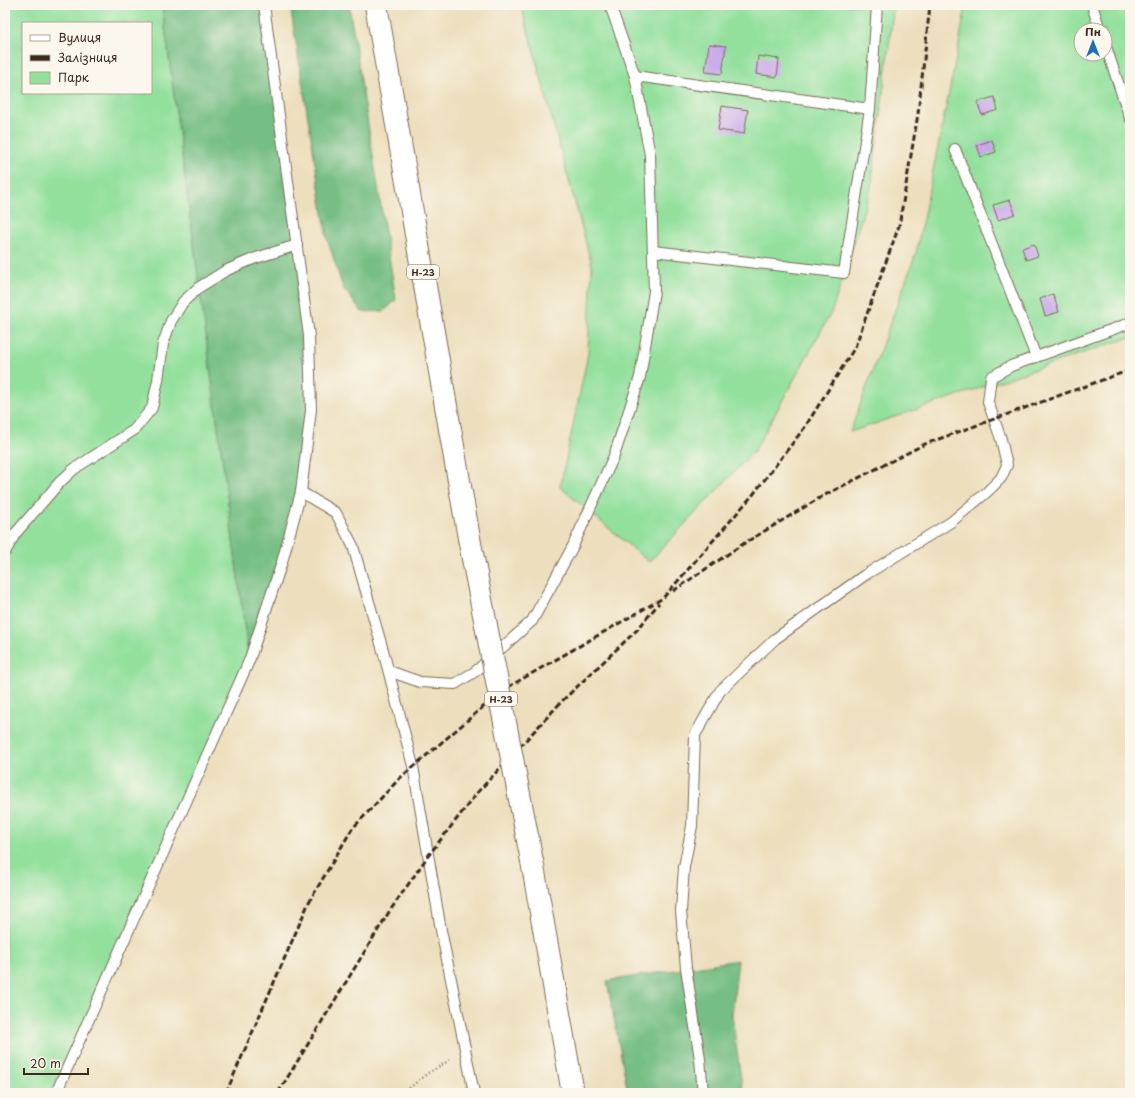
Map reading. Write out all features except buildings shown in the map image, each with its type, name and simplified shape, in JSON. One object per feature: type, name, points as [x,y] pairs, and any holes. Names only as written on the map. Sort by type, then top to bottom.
[{"type":"main road","name":"Н-23","points":[[376,5],[469,538],[532,861],[573,1093]]},
{"type":"lane","points":[[56,1093],[249,662],[282,562],[301,492],[311,402],[309,336],[264,5]]},
{"type":"lane","points":[[389,672],[420,682],[455,684],[476,671],[532,621],[572,548],[614,456],[640,377],[654,291],[650,156],[635,76],[610,5]]},
{"type":"lane","points":[[653,251],[844,273],[870,108],[877,5]]},
{"type":"lane","points":[[1092,5],[1097,22]]},
{"type":"lane","points":[[1111,62],[1130,118]]},
{"type":"lane","points":[[635,76],[870,108]]},
{"type":"lane","points":[[955,149],[1036,357]]},
{"type":"lane","points":[[5,552],[15,534],[59,483],[74,469],[134,430],[152,408],[163,344],[171,321],[183,302],[198,288],[225,271],[253,259],[297,245]]},
{"type":"lane","points":[[702,1093],[700,1059],[686,968],[681,910],[684,867],[692,826],[696,735],[720,691],[776,638],[865,575],[950,522],[987,492],[1001,478],[1007,465],[1001,439],[988,402],[990,377],[1011,366],[1130,323]]},
{"type":"lane","points":[[301,492],[336,513],[353,546],[389,672],[413,766],[441,930],[474,1093]]},
{"type":"path","points":[[403,1093],[428,1073],[465,1051]]},
{"type":"green space","points":[[5,5],[162,5],[249,661],[56,1093],[5,1093]]},
{"type":"green space","points":[[162,5],[264,5],[309,336],[311,410],[301,492],[249,661]]},
{"type":"green space","points":[[290,5],[349,5],[396,300],[384,311],[362,312],[343,288],[327,238]]},
{"type":"green space","points":[[521,5],[894,5],[871,188],[832,311],[755,450],[649,562],[560,487],[588,354],[592,265]]},
{"type":"green space","points":[[966,5],[1130,5],[1130,337],[850,432],[916,253]]},
{"type":"green space","points":[[738,960],[732,1016],[743,1093],[628,1093],[607,981]]},
{"type":"railway","points":[[226,1093],[309,902],[352,829],[400,778],[503,690],[663,598],[752,496],[805,427],[855,347],[899,226],[918,114],[930,5]]},
{"type":"railway","points":[[673,591],[743,544],[823,496],[925,444],[1130,370]]},
{"type":"railway","points":[[278,1093],[389,912],[428,856],[477,793],[562,701],[638,629],[659,603]]}]
